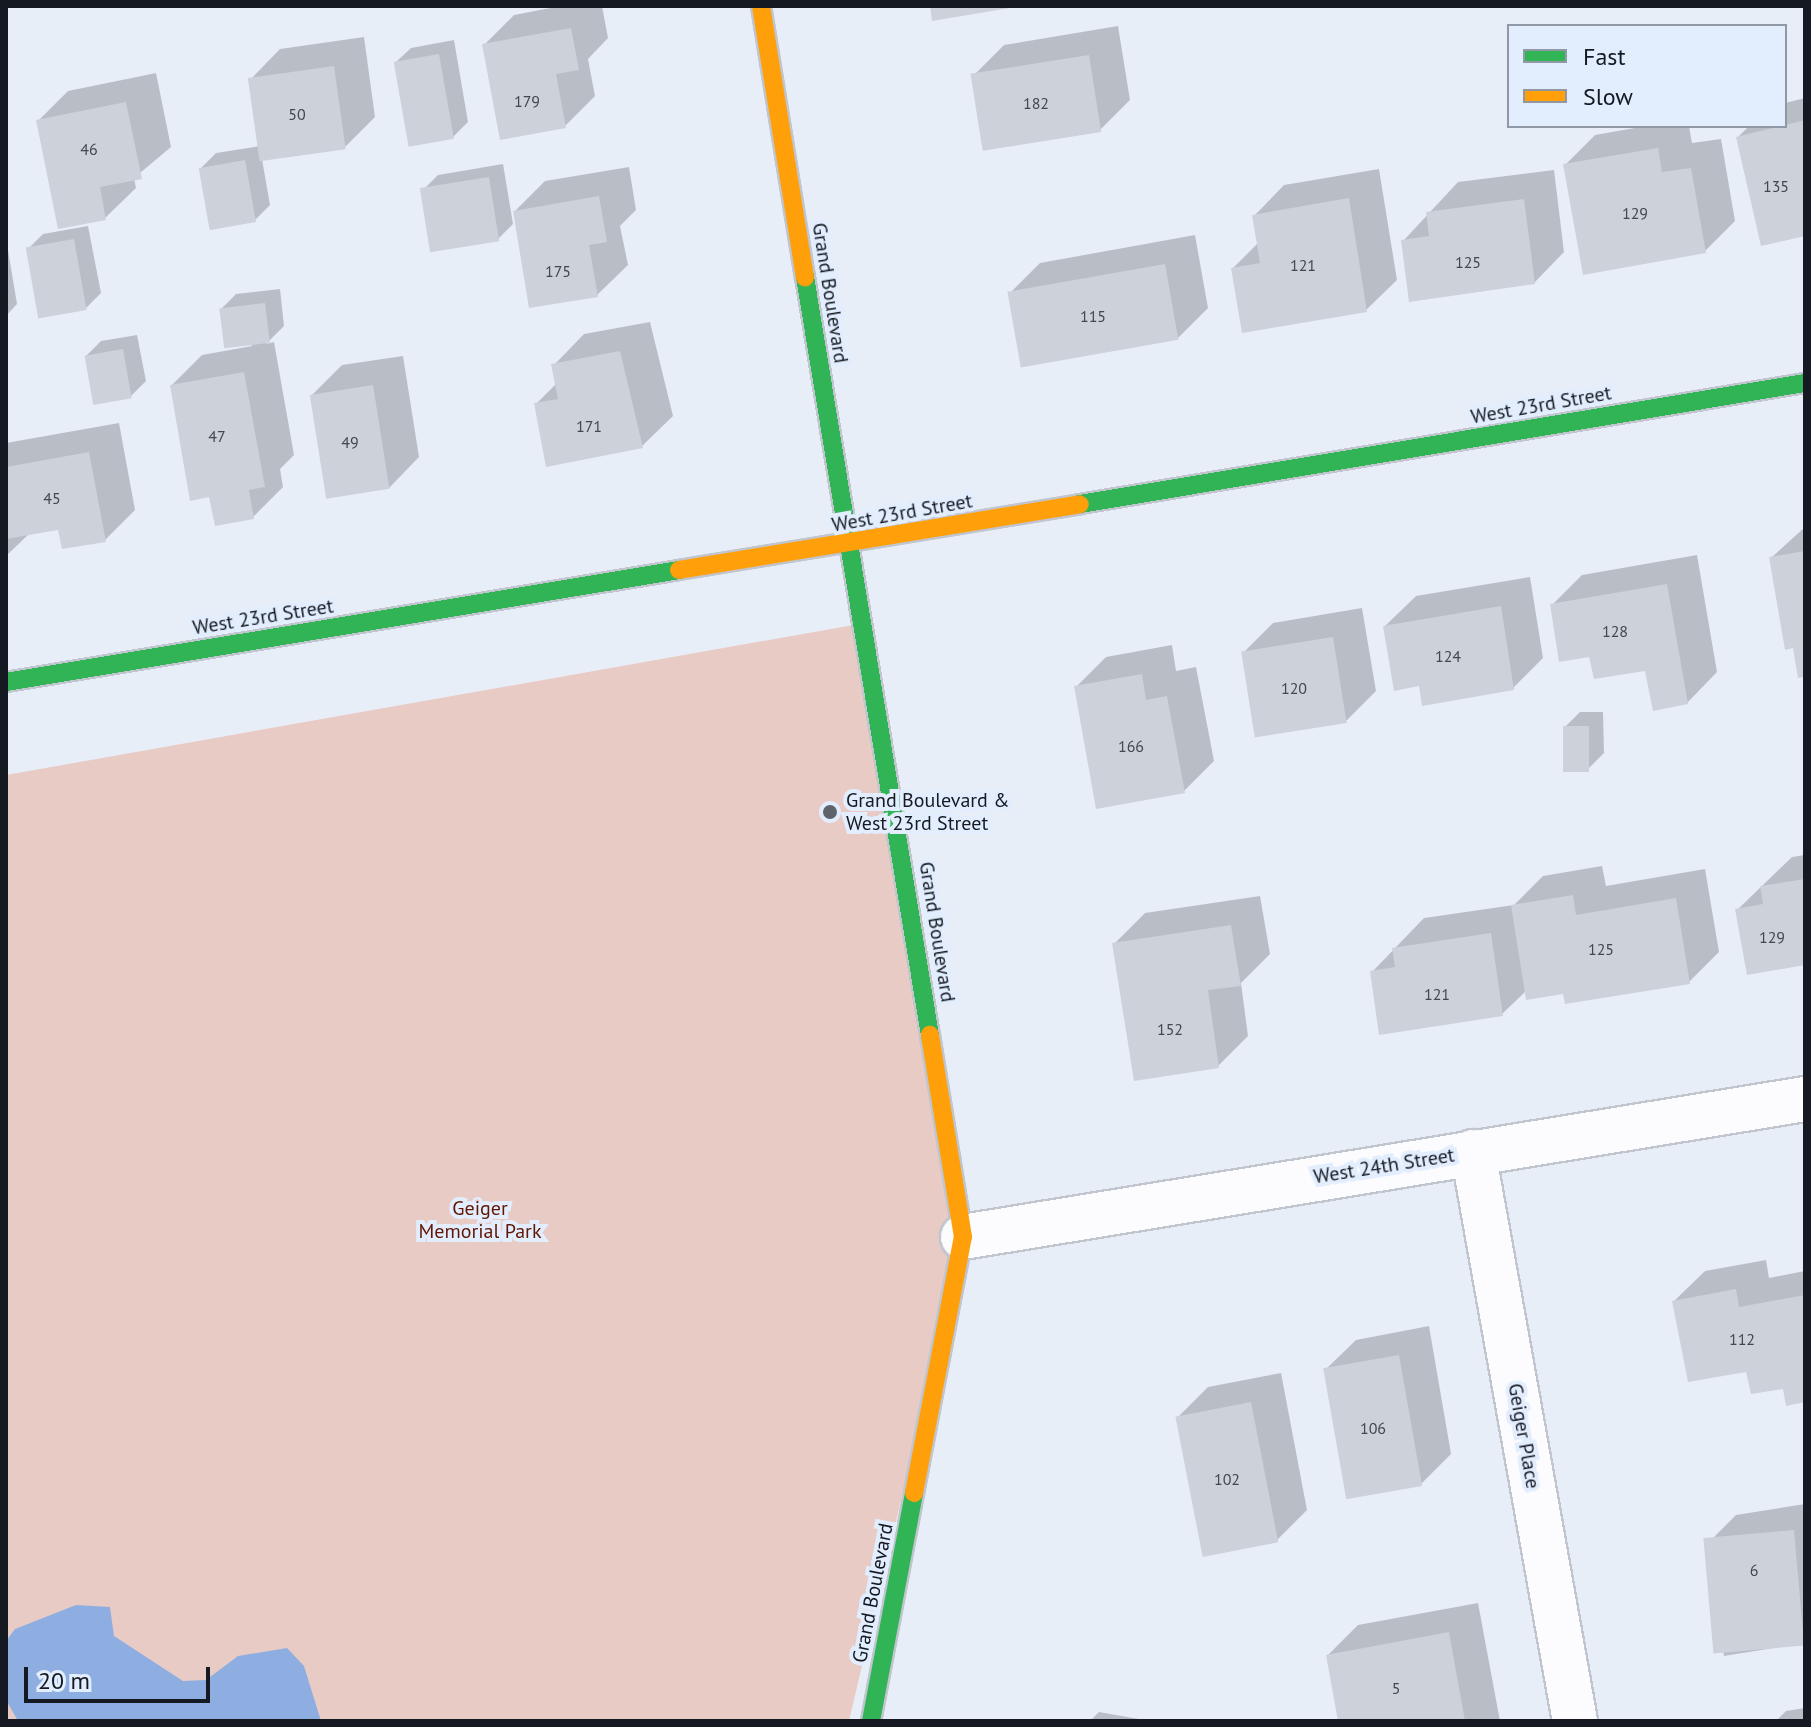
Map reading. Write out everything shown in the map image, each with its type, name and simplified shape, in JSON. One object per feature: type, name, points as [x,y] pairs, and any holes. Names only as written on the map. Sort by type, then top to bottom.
[{"type":"street","name":"Grand Boulevard","points":[[761,6],[963,1237],[871,1721]]},
{"type":"street","name":"West 23rd Street","points":[[6,682],[1805,383]]},
{"type":"street","name":"West 24th Street","points":[[963,1237],[1805,1099]]},
{"type":"street","name":"Geiger Place","points":[[1473,1152],[1575,1721]]},
{"type":"green space","name":"Geiger Memorial Park","points":[[865,623],[963,1237],[849,1721],[6,1721],[6,775]]},
{"type":"water","points":[[76,1605],[110,1607],[114,1636],[183,1681],[206,1680],[238,1656],[287,1648],[304,1666],[321,1721],[18,1721],[6,1700],[6,1641],[15,1629]]},
{"type":"building","points":[[930,6],[1010,6],[1010,8],[932,21]]},
{"type":"building","points":[[571,28],[579,70],[556,74],[566,128],[500,140],[482,44]]},
{"type":"building","points":[[439,54],[454,139],[409,147],[394,62]]},
{"type":"building","points":[[1089,55],[1101,132],[983,151],[970,74]]},
{"type":"building","points":[[334,66],[346,149],[260,161],[248,78]]},
{"type":"building","points":[[126,102],[142,179],[100,187],[106,220],[58,229],[36,120]]},
{"type":"building","points":[[1805,120],[1805,236],[1761,246],[1736,137],[1773,128],[1787,128],[1787,124]]},
{"type":"building","points":[[1658,148],[1662,172],[1691,168],[1706,253],[1583,275],[1563,164]]},
{"type":"building","points":[[245,160],[256,222],[210,230],[199,168]]},
{"type":"building","points":[[489,177],[499,241],[430,252],[420,188]]},
{"type":"building","points":[[599,196],[607,242],[589,245],[598,297],[529,308],[513,211]]},
{"type":"building","points":[[1349,198],[1367,312],[1242,333],[1231,268],[1260,263],[1252,215]]},
{"type":"building","points":[[1524,199],[1535,284],[1409,302],[1401,240],[1429,236],[1426,212]]},
{"type":"building","points":[[74,239],[87,310],[38,318],[26,248]]},
{"type":"building","points":[[1165,264],[1178,340],[1021,368],[1007,292]]},
{"type":"building","points":[[265,303],[270,343],[224,348],[219,309]]},
{"type":"building","points":[[123,349],[132,398],[93,405],[85,356]]},
{"type":"building","points":[[620,351],[643,448],[546,467],[534,403],[558,399],[551,364]]},
{"type":"building","points":[[244,372],[265,487],[249,490],[254,519],[215,526],[209,497],[190,501],[170,385]]},
{"type":"building","points":[[373,385],[389,489],[326,499],[310,395]]},
{"type":"building","points":[[89,452],[106,542],[62,549],[58,530],[6,539],[6,467]]},
{"type":"building","points":[[1805,551],[1805,677],[1798,678],[1793,648],[1785,650],[1769,557]]},
{"type":"building","points":[[1667,584],[1688,704],[1653,711],[1645,671],[1594,679],[1589,657],[1559,662],[1550,604]]},
{"type":"building","points":[[1501,606],[1514,690],[1422,706],[1419,686],[1394,691],[1383,626]]},
{"type":"building","points":[[1333,637],[1347,723],[1255,737],[1241,652]]},
{"type":"building","points":[[1142,674],[1146,700],[1167,696],[1185,793],[1096,809],[1074,686]]},
{"type":"building","points":[[1563,726],[1589,726],[1589,772],[1563,772]]},
{"type":"building","points":[[1805,879],[1805,965],[1747,975],[1735,909],[1763,904],[1760,886]]},
{"type":"building","points":[[1573,895],[1576,915],[1676,898],[1690,984],[1565,1004],[1563,994],[1526,1000],[1511,905]]},
{"type":"building","points":[[1231,925],[1241,986],[1208,990],[1219,1068],[1134,1081],[1112,943]]},
{"type":"building","points":[[1491,933],[1503,1016],[1379,1035],[1370,971],[1395,967],[1392,948]]},
{"type":"building","points":[[1736,1289],[1739,1307],[1805,1295],[1805,1402],[1786,1406],[1783,1389],[1751,1394],[1746,1372],[1688,1382],[1672,1301]]},
{"type":"building","points":[[1399,1355],[1422,1486],[1346,1499],[1323,1368]]},
{"type":"building","points":[[1251,1402],[1278,1542],[1203,1557],[1175,1417]]},
{"type":"building","points":[[1794,1530],[1804,1646],[1713,1653],[1703,1538]]},
{"type":"building","points":[[1449,1632],[1465,1721],[1338,1721],[1326,1655]]},
{"type":"traffic: fast","points":[[805,277],[930,1035]]},
{"type":"traffic: fast","points":[[1080,504],[1805,383]]},
{"type":"traffic: fast","points":[[6,682],[679,570]]},
{"type":"traffic: fast","points":[[871,1721],[914,1493]]},
{"type":"traffic: slow","points":[[761,6],[805,277]]},
{"type":"traffic: slow","points":[[679,570],[1080,504]]},
{"type":"traffic: slow","points":[[914,1493],[963,1237],[930,1035]]},
{"type":"place","name":"Grand Boulevard & West 23rd Street","points":[[830,812]]}]
